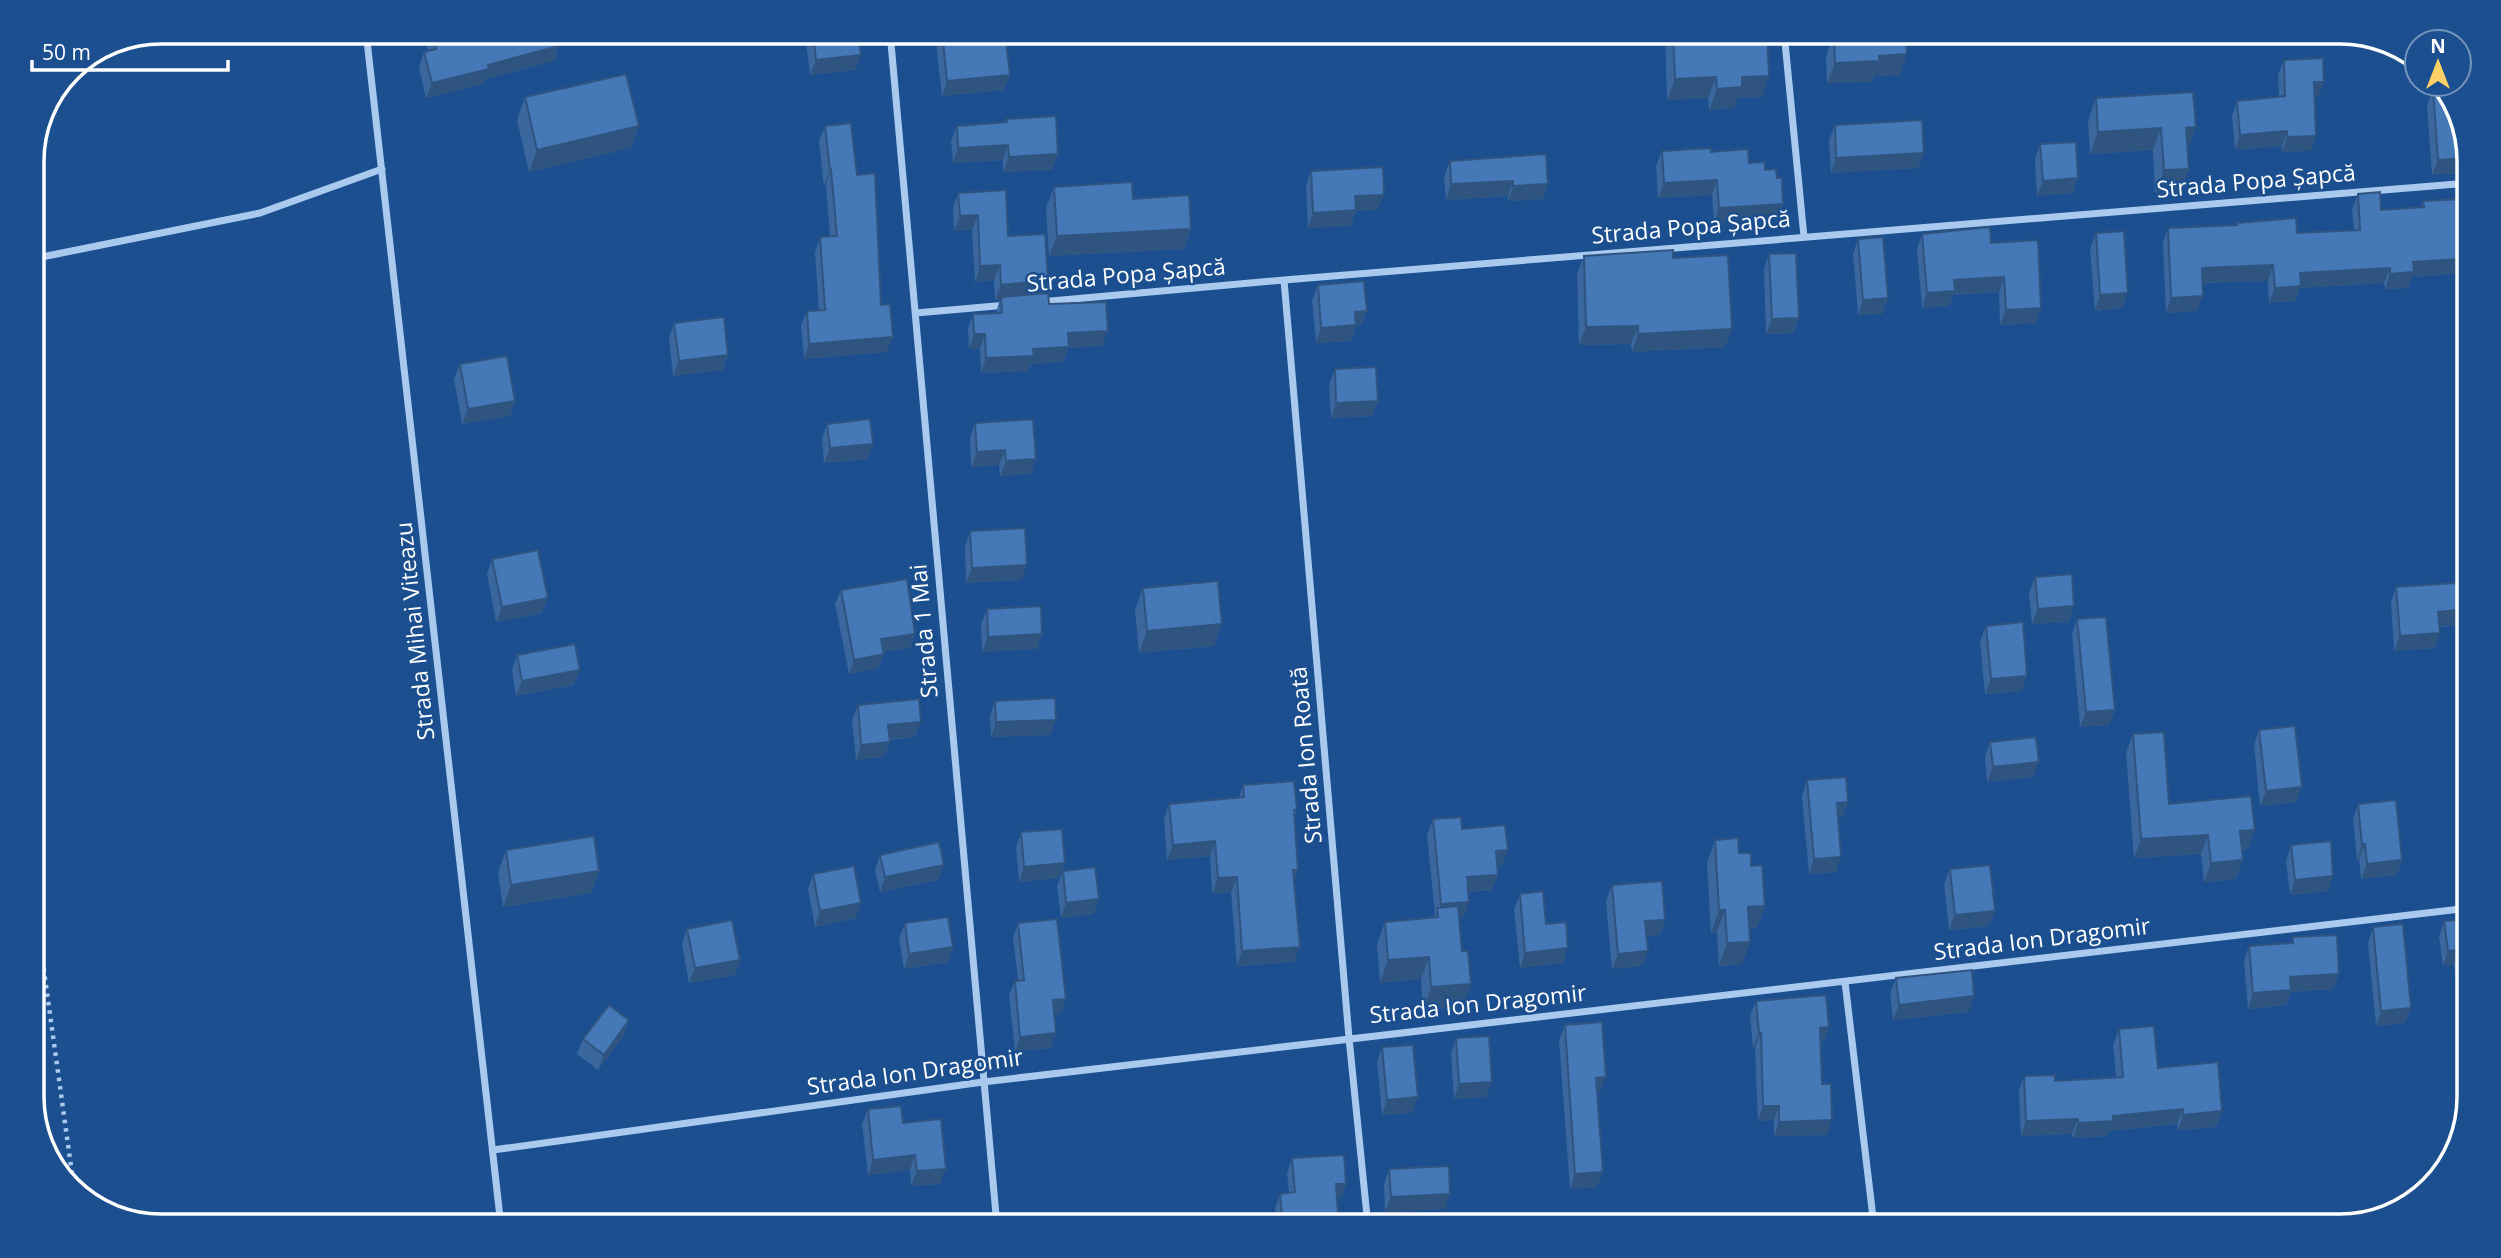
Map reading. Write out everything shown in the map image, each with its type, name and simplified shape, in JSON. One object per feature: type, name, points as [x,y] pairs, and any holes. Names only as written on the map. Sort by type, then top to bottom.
[{"type":"street","name":"Strada Mihai Viteazu","points":[[367,44],[500,1214]]},
{"type":"street","name":"Strada 1 Mai","points":[[891,44],[996,1214]]},
{"type":"street","points":[[1785,44],[1804,237]]},
{"type":"street","points":[[44,257],[260,214],[382,169]]},
{"type":"street","name":"Strada Popa Șapcă","points":[[1025,303],[2457,184]]},
{"type":"street","name":"Strada Ion Roată","points":[[1284,280],[1349,1038],[1367,1214]]},
{"type":"street","name":"Strada Popa Șapcă","points":[[916,313],[1012,304]]},
{"type":"street","name":"Strada Ion Dragomir","points":[[493,1150],[983,1082],[2457,909]]},
{"type":"street","points":[[1845,982],[1872,1214]]},
{"type":"path","points":[[44,971],[72,1173]]},
{"type":"building","points":[[435,44],[559,46],[488,65],[489,69],[432,83],[424,52],[436,49]]},
{"type":"building","points":[[814,44],[860,44],[861,55],[816,60]]},
{"type":"building","points":[[943,44],[1006,44],[1010,75],[947,81]]},
{"type":"building","points":[[1674,44],[1768,44],[1769,76],[1742,77],[1742,87],[1717,89],[1716,77],[1675,79]]},
{"type":"building","points":[[1834,44],[1907,44],[1907,54],[1879,56],[1879,61],[1835,63]]},
{"type":"building","points":[[2323,58],[2324,82],[2314,82],[2316,136],[2287,137],[2287,131],[2240,135],[2237,101],[2285,96],[2284,60]]},
{"type":"building","points":[[626,74],[639,126],[537,150],[525,97]]},
{"type":"building","points":[[2193,92],[2196,127],[2186,128],[2189,169],[2164,170],[2161,128],[2098,132],[2096,98]]},
{"type":"building","points":[[2434,98],[2439,98],[2451,123],[2457,159],[2438,160]]},
{"type":"building","points":[[1056,116],[1058,154],[1009,157],[1008,145],[958,148],[957,126]]},
{"type":"building","points":[[1922,120],[1924,153],[1836,158],[1835,125]]},
{"type":"building","points":[[851,123],[857,175],[875,173],[881,305],[890,304],[893,337],[809,344],[807,311],[825,310],[820,237],[837,236],[825,126]]},
{"type":"building","points":[[2076,142],[2078,178],[2043,181],[2040,144]]},
{"type":"building","points":[[1711,148],[1711,152],[1748,149],[1749,163],[1765,162],[1765,170],[1776,169],[1777,178],[1782,178],[1783,204],[1719,208],[1717,180],[1664,183],[1662,151]]},
{"type":"building","points":[[1546,154],[1548,184],[1513,186],[1513,181],[1451,184],[1450,161]]},
{"type":"building","points":[[1383,167],[1384,195],[1355,196],[1356,210],[1313,213],[1311,171]]},
{"type":"building","points":[[1132,182],[1133,199],[1189,195],[1191,229],[1057,236],[1054,187]]},
{"type":"building","points":[[1006,190],[1008,236],[1045,234],[1048,280],[1001,285],[1000,265],[980,266],[978,215],[960,216],[958,193]]},
{"type":"building","points":[[2380,192],[2381,210],[2424,207],[2423,201],[2457,199],[2457,259],[2413,262],[2414,272],[2390,274],[2390,268],[2300,273],[2301,286],[2275,288],[2273,265],[2202,268],[2203,296],[2171,298],[2168,228],[2237,225],[2236,223],[2296,218],[2297,233],[2360,230],[2358,194]]},
{"type":"building","points":[[1990,227],[1991,243],[2038,240],[2041,308],[2006,310],[2004,277],[1954,280],[1955,291],[1927,293],[1922,234]]},
{"type":"building","points":[[2124,231],[2128,293],[2100,295],[2096,233]]},
{"type":"building","points":[[1883,237],[1888,298],[1863,300],[1858,239]]},
{"type":"building","points":[[1673,250],[1673,258],[1728,255],[1732,329],[1638,334],[1638,326],[1586,327],[1584,256]]},
{"type":"building","points":[[1796,253],[1799,318],[1772,319],[1769,254]]},
{"type":"building","points":[[1364,281],[1367,311],[1355,312],[1356,325],[1321,328],[1318,285]]},
{"type":"building","points":[[1048,293],[1049,304],[1106,302],[1108,331],[1068,333],[1069,347],[1033,349],[1034,356],[986,358],[985,334],[974,334],[973,314],[1002,313],[1001,297]]},
{"type":"building","points":[[724,317],[728,355],[679,361],[674,323]]},
{"type":"building","points":[[507,356],[515,401],[468,409],[460,364]]},
{"type":"building","points":[[1376,367],[1378,401],[1336,403],[1335,369]]},
{"type":"building","points":[[870,419],[873,444],[830,448],[827,424]]},
{"type":"building","points":[[1033,419],[1036,459],[1006,461],[1005,450],[977,452],[975,423]]},
{"type":"building","points":[[1025,528],[1027,565],[972,568],[970,531]]},
{"type":"building","points":[[538,550],[548,598],[502,607],[492,559]]},
{"type":"building","points":[[2072,574],[2074,606],[2038,609],[2035,577]]},
{"type":"building","points":[[907,579],[915,634],[881,639],[884,654],[854,660],[841,590]]},
{"type":"building","points":[[1218,581],[1222,624],[1147,631],[1143,588]]},
{"type":"building","points":[[2457,583],[2457,610],[2438,612],[2440,633],[2400,636],[2396,587]]},
{"type":"building","points":[[1041,606],[1042,634],[988,637],[987,609]]},
{"type":"building","points":[[2106,617],[2115,710],[2086,712],[2077,619]]},
{"type":"building","points":[[2023,622],[2027,676],[1991,679],[1986,626]]},
{"type":"building","points":[[575,644],[580,670],[522,681],[517,655]]},
{"type":"building","points":[[1055,698],[1056,720],[996,722],[995,701]]},
{"type":"building","points":[[919,699],[921,722],[888,725],[890,742],[861,745],[858,705]]},
{"type":"building","points":[[2295,726],[2302,787],[2266,791],[2259,730]]},
{"type":"building","points":[[2164,732],[2169,804],[2251,796],[2255,830],[2240,831],[2243,860],[2211,863],[2208,835],[2141,839],[2133,734]]},
{"type":"building","points":[[2036,737],[2039,762],[1993,767],[1990,742]]},
{"type":"building","points":[[1846,777],[1848,802],[1837,803],[1841,857],[1814,859],[1807,780]]},
{"type":"building","points":[[1294,781],[1298,870],[1293,870],[1300,947],[1242,951],[1237,877],[1218,878],[1215,841],[1173,845],[1169,804],[1244,797],[1243,785]]},
{"type":"building","points":[[2396,800],[2402,860],[2367,864],[2358,804]]},
{"type":"building","points":[[1461,817],[1462,829],[1505,825],[1508,850],[1496,851],[1498,875],[1467,877],[1469,902],[1441,904],[1433,819]]},
{"type":"building","points":[[1062,829],[1065,863],[1024,867],[1021,832]]},
{"type":"building","points":[[594,836],[599,871],[511,885],[506,850]]},
{"type":"building","points":[[1738,838],[1739,853],[1751,853],[1751,866],[1762,865],[1765,906],[1748,907],[1750,942],[1727,943],[1725,910],[1719,910],[1715,840]]},
{"type":"building","points":[[2331,841],[2333,876],[2295,880],[2291,845]]},
{"type":"building","points":[[939,842],[944,865],[885,877],[880,855]]},
{"type":"building","points":[[1990,865],[1995,911],[1955,915],[1950,869]]},
{"type":"building","points":[[854,866],[861,903],[820,911],[813,874]]},
{"type":"building","points":[[1095,867],[1099,899],[1066,903],[1063,871]]},
{"type":"building","points":[[1662,881],[1665,920],[1645,921],[1648,951],[1618,954],[1612,885]]},
{"type":"building","points":[[1543,891],[1546,924],[1566,922],[1568,948],[1525,953],[1520,894]]},
{"type":"building","points":[[1458,906],[1462,951],[1468,951],[1471,984],[1431,987],[1429,957],[1388,960],[1385,922],[1438,917],[1437,908]]},
{"type":"building","points":[[948,917],[953,947],[909,954],[905,923]]},
{"type":"building","points":[[1057,919],[1066,999],[1053,1000],[1056,1033],[1020,1037],[1015,981],[1024,980],[1018,923]]},
{"type":"building","points":[[732,920],[740,960],[695,968],[687,929]]},
{"type":"building","points":[[2457,920],[2457,950],[2448,951],[2444,921]]},
{"type":"building","points":[[2403,924],[2411,1008],[2381,1011],[2373,927]]},
{"type":"building","points":[[2337,935],[2339,974],[2290,977],[2291,990],[2253,993],[2249,946],[2293,943],[2293,937]]},
{"type":"building","points":[[1972,970],[1974,996],[1899,1005],[1896,978]]},
{"type":"building","points":[[1826,995],[1829,1027],[1820,1028],[1822,1084],[1831,1084],[1832,1120],[1779,1122],[1779,1106],[1763,1106],[1761,1033],[1756,1001]]},
{"type":"building","points":[[609,1005],[629,1020],[604,1055],[583,1039]]},
{"type":"building","points":[[1602,1022],[1606,1077],[1596,1078],[1603,1172],[1575,1174],[1565,1025]]},
{"type":"building","points":[[2154,1026],[2158,1068],[2218,1062],[2222,1111],[2183,1115],[2183,1109],[2113,1116],[2113,1121],[2078,1123],[2078,1119],[2026,1121],[2024,1076],[2055,1075],[2055,1081],[2123,1077],[2119,1029]]},
{"type":"building","points":[[1489,1036],[1492,1082],[1459,1084],[1456,1038]]},
{"type":"building","points":[[1413,1045],[1418,1097],[1387,1100],[1382,1047]]},
{"type":"building","points":[[901,1106],[903,1123],[941,1119],[946,1169],[917,1171],[915,1155],[873,1160],[868,1109]]},
{"type":"building","points":[[1344,1155],[1346,1184],[1336,1184],[1338,1214],[1282,1214],[1280,1194],[1295,1192],[1292,1158]]},
{"type":"building","points":[[1449,1166],[1450,1194],[1391,1197],[1389,1169]]}]
